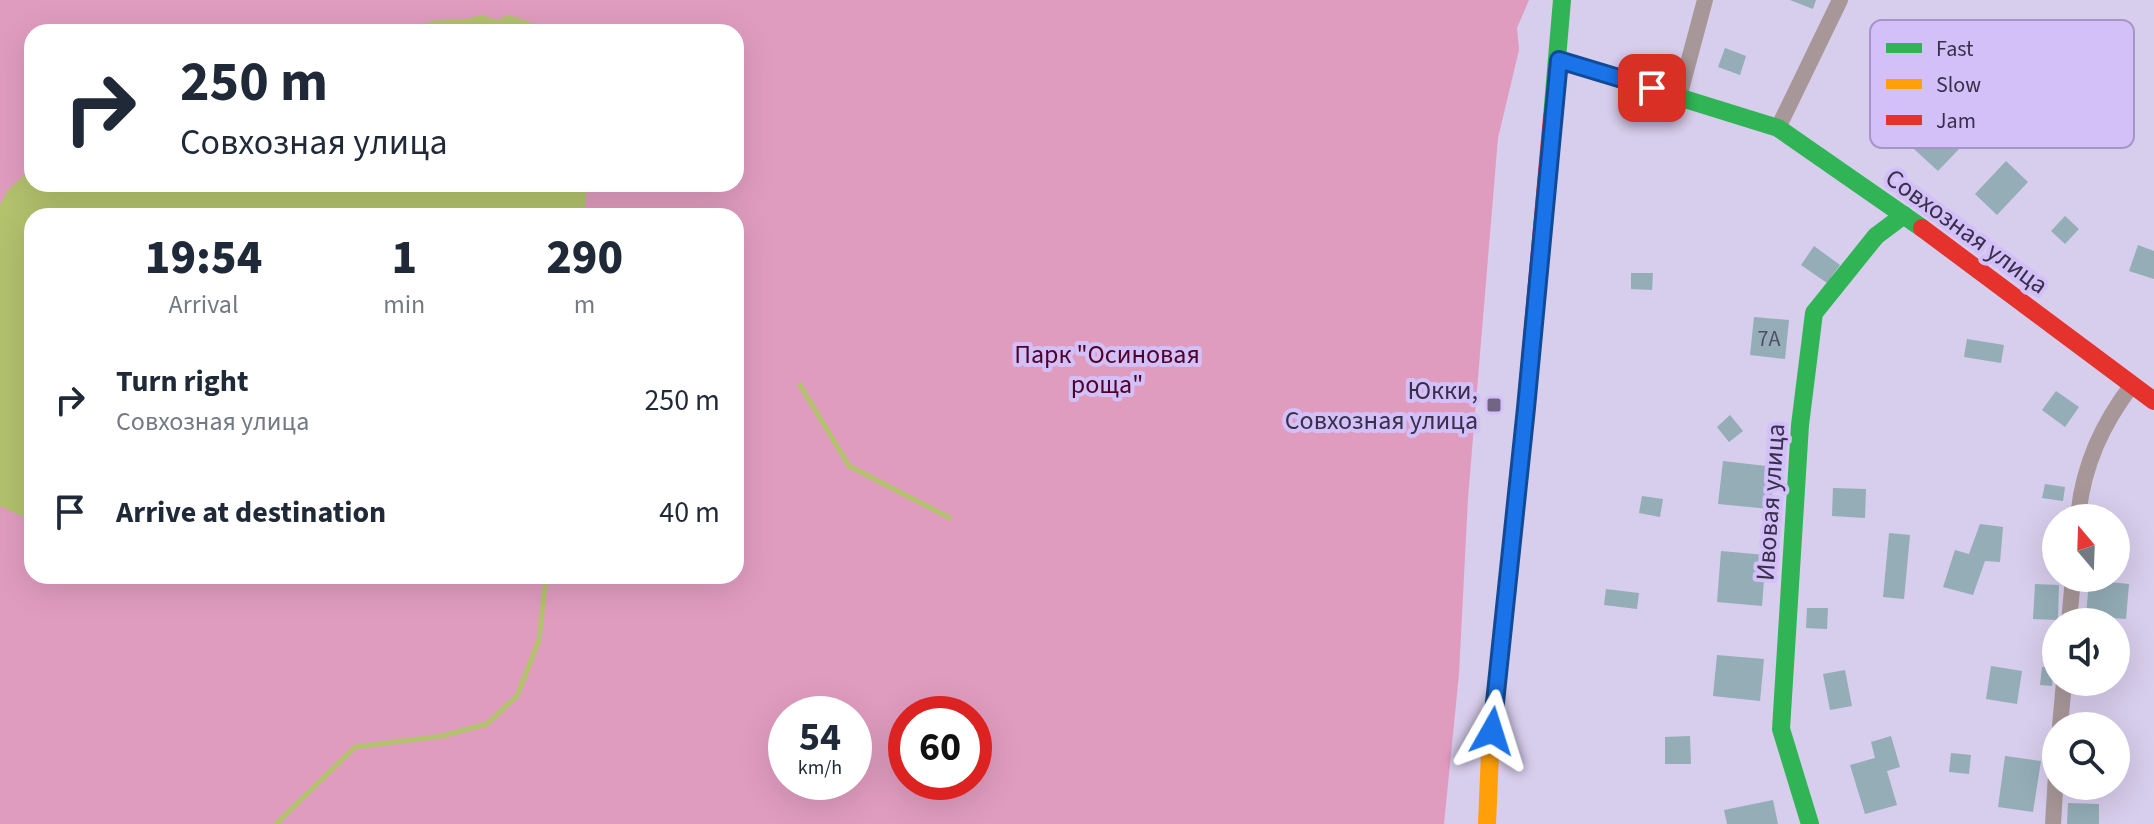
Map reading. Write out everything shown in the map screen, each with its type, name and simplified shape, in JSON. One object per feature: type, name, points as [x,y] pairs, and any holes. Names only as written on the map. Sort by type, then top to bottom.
[{"type":"street","points":[[1487,824],[1492,726],[1526,408],[1562,0]]},
{"type":"street","points":[[1679,97],[1705,0]]},
{"type":"street","points":[[1778,128],[1840,0]]},
{"type":"street","name":"Совхозная улица","points":[[1559,60],[1778,128],[1904,215],[2154,401]]},
{"type":"street","name":"Ивовая улица","points":[[1810,824],[1781,729],[1800,425],[1814,313],[1876,236],[1904,215]]},
{"type":"street","points":[[2081,504],[2087,472],[2101,432],[2132,385]]},
{"type":"street","points":[[2053,824],[2054,800]]},
{"type":"green space","name":"Парк \"Осиновая роща\"","points":[[0,0],[1529,0],[1517,28],[1519,50],[1498,138],[1468,498],[1459,674],[1444,824],[0,824]]},
{"type":"shaded area","points":[[481,15],[497,20],[509,15],[536,24],[422,24],[435,20]]},
{"type":"shaded area","points":[[24,175],[24,192],[586,192],[585,208],[24,208],[24,517],[0,506],[0,205],[7,191]]},
{"type":"building","points":[[1790,0],[1816,0],[1813,9]]},
{"type":"building","points":[[1725,48],[1746,56],[1740,75],[1718,67]]},
{"type":"building","points":[[1915,148],[1960,148],[1938,171]]},
{"type":"building","points":[[2006,161],[2028,182],[1997,215],[1975,194]]},
{"type":"building","points":[[2065,216],[2079,229],[2065,244],[2051,231]]},
{"type":"building","points":[[2138,245],[2154,251],[2154,279],[2129,271]]},
{"type":"building","points":[[1814,246],[1840,265],[1827,283],[1801,265]]},
{"type":"building","points":[[1631,273],[1653,273],[1652,290],[1631,289]]},
{"type":"building","points":[[1754,317],[1789,320],[1785,359],[1750,355]]},
{"type":"building","points":[[1967,339],[2004,345],[2001,363],[1964,357]]},
{"type":"building","points":[[2056,391],[2079,407],[2065,427],[2042,410]]},
{"type":"building","points":[[1730,415],[1743,431],[1729,442],[1717,427]]},
{"type":"building","points":[[1723,461],[1775,467],[1770,509],[1718,504]]},
{"type":"building","points":[[2045,484],[2065,487],[2063,501],[2042,498]]},
{"type":"building","points":[[1833,488],[1866,489],[1865,518],[1832,516]]},
{"type":"building","points":[[1642,496],[1663,499],[1660,517],[1639,513]]},
{"type":"building","points":[[1980,524],[2003,527],[2000,562],[1985,561],[1973,595],[1943,587],[1955,550],[1969,554]]},
{"type":"building","points":[[1889,533],[1910,535],[1904,599],[1883,597]]},
{"type":"building","points":[[1721,551],[1766,555],[1762,606],[1717,602]]},
{"type":"building","points":[[2035,584],[2042,584],[2042,592],[2059,592],[2058,608],[2042,608],[2042,619],[2033,619]]},
{"type":"building","points":[[1606,589],[1639,593],[1637,609],[1604,605]]},
{"type":"building","points":[[2088,592],[2128,592],[2127,608],[2087,608]]},
{"type":"building","points":[[1807,608],[1828,608],[1827,629],[1806,628]]},
{"type":"building","points":[[1717,655],[1764,659],[1760,701],[1713,696]]},
{"type":"building","points":[[1991,666],[2022,671],[2017,704],[1986,699]]},
{"type":"building","points":[[1845,670],[1852,706],[1830,710],[1823,674]]},
{"type":"building","points":[[1690,736],[1691,764],[1665,764],[1665,737]]},
{"type":"building","points":[[1891,736],[1900,767],[1887,771],[1897,805],[1865,814],[1850,765],[1875,758],[1871,742]]},
{"type":"building","points":[[1951,753],[1971,755],[1969,774],[1949,772]]},
{"type":"building","points":[[2005,756],[2041,761],[2033,812],[1998,807]]},
{"type":"building","points":[[1773,800],[1778,824],[1727,824],[1724,810]]},
{"type":"building","points":[[2068,803],[2099,804],[2099,824],[2067,824]]},
{"type":"waterway","points":[[800,385],[849,466],[950,518]]},
{"type":"waterway","points":[[276,824],[355,747],[442,736],[487,724],[517,696],[539,640],[545,584]]},
{"type":"traffic: fast","points":[[1552,117],[1562,0]]},
{"type":"traffic: fast","points":[[1559,60],[1778,128],[1922,228]]},
{"type":"traffic: fast","points":[[1810,824],[1781,729],[1800,425],[1814,313],[1876,236],[1904,215]]},
{"type":"traffic: slow","points":[[1487,824],[1490,753],[1526,405]]},
{"type":"traffic: jam","points":[[1526,405],[1552,117]]},
{"type":"traffic: jam","points":[[1922,228],[2154,401]]},
{"type":"place","name":"Юкки, Совхозная улица","points":[[1494,405]]},
{"type":"route","points":[[1492,731],[1559,60],[1652,88]]}]
